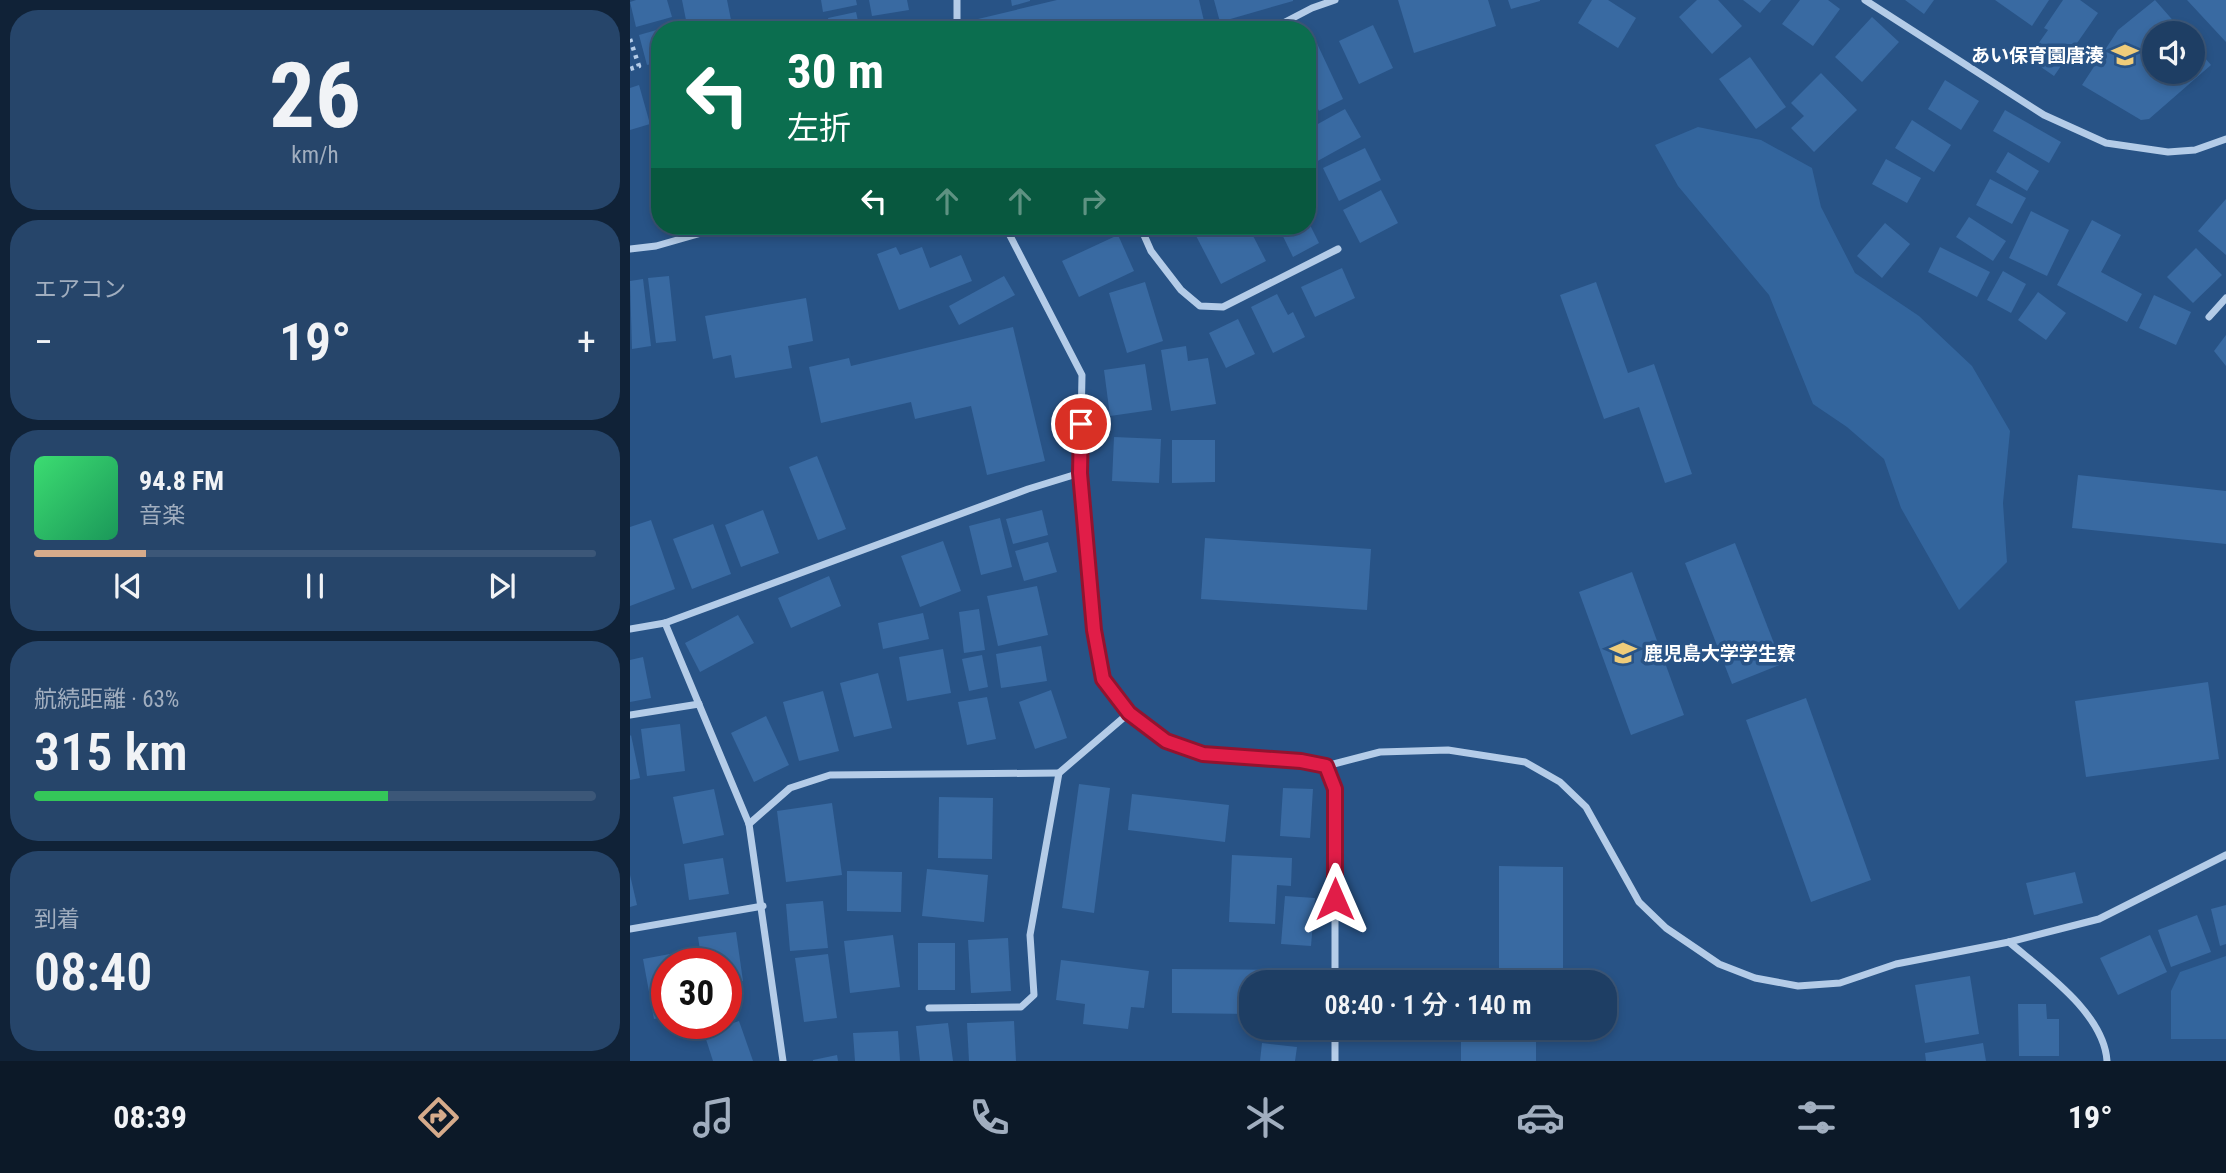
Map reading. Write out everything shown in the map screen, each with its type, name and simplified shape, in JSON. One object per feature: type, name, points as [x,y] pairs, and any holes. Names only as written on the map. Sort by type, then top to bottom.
[{"type":"street","points":[[957,0],[957,21]]},
{"type":"street","points":[[1290,21],[1335,0]]},
{"type":"street","points":[[1865,0],[2043,115],[2106,143],[2168,152],[2195,150],[2226,139]]},
{"type":"street","points":[[630,249],[656,246],[694,235]]},
{"type":"street","points":[[1010,235],[1082,375],[1080,473],[1094,630],[1103,679],[1129,713],[1166,741],[1203,754],[1301,761],[1326,766],[1380,752],[1448,750],[1525,762],[1560,782],[1586,807],[1639,902],[1666,928],[1720,964],[1755,978],[1798,986],[1840,983],[1896,964],[2009,942],[2099,919],[2226,855]]},
{"type":"street","points":[[1144,235],[1151,251],[1181,290],[1200,306],[1223,307],[1338,249]]},
{"type":"street","points":[[2209,317],[2226,298]]},
{"type":"street","points":[[630,629],[664,623],[1028,489],[1080,473]]},
{"type":"street","points":[[664,623],[749,824],[763,906],[783,1061]]},
{"type":"street","points":[[630,715],[699,704]]},
{"type":"street","points":[[929,1008],[1021,1007],[1034,995],[1030,935],[1059,773],[1129,713]]},
{"type":"street","points":[[1326,766],[1335,789],[1335,970]]},
{"type":"street","points":[[749,824],[790,788],[830,775],[1059,773]]},
{"type":"street","points":[[630,929],[763,906]]},
{"type":"street","points":[[2009,942],[2076,998],[2106,1046],[2107,1061]]},
{"type":"street","points":[[1335,1040],[1335,1061]]},
{"type":"path","points":[[630,39],[639,66],[630,69]]},
{"type":"shaded area","points":[[1698,127],[1761,140],[1812,168],[1821,207],[1855,273],[1919,316],[1972,366],[2010,431],[2003,503],[2007,562],[1959,610],[1901,508],[1884,459],[1847,427],[1813,404],[1769,295],[1678,186],[1655,145]]},
{"type":"shaded area","points":[[2226,956],[2226,1039],[2171,1039],[2171,991],[2180,972]]},
{"type":"building","points":[[667,0],[672,17],[636,27],[630,2]]},
{"type":"building","points":[[682,0],[727,0],[731,21],[686,21]]},
{"type":"building","points":[[821,0],[856,0],[857,5],[823,12]]},
{"type":"building","points":[[869,0],[907,0],[909,10],[872,16]]},
{"type":"building","points":[[1011,0],[1030,0],[1030,1],[1012,6]]},
{"type":"building","points":[[1057,0],[1199,0],[1204,21],[978,21]]},
{"type":"building","points":[[1214,0],[1293,0],[1223,21],[1220,21]]},
{"type":"building","points":[[1398,0],[1488,0],[1496,26],[1414,53]]},
{"type":"building","points":[[1508,0],[1540,0],[1540,1],[1511,9]]},
{"type":"building","points":[[1592,0],[1608,0],[1636,18],[1618,48],[1578,23]]},
{"type":"building","points":[[1697,0],[1718,0],[1742,26],[1712,54],[1679,17]]},
{"type":"building","points":[[1743,0],[1771,0],[1760,13]]},
{"type":"building","points":[[1800,0],[1828,0],[1840,9],[1813,46],[1782,24]]},
{"type":"building","points":[[1905,0],[1934,0],[1924,14]]},
{"type":"building","points":[[1995,0],[2049,0],[2032,26]]},
{"type":"building","points":[[2063,0],[2080,0],[2098,13],[2054,76],[2028,58],[2048,30],[2044,28]]},
{"type":"building","points":[[2155,0],[2173,21],[2142,21],[2142,84],[2189,84],[2149,119],[2141,120],[2082,85],[2118,30]]},
{"type":"building","points":[[2187,0],[2226,0],[2226,42]]},
{"type":"building","points":[[856,12],[858,21],[828,21],[828,18]]},
{"type":"building","points":[[1872,17],[1899,42],[1862,82],[1835,57]]},
{"type":"building","points":[[1373,25],[1393,68],[1359,84],[1339,41]]},
{"type":"building","points":[[651,32],[651,64],[647,65],[639,35]]},
{"type":"building","points":[[1316,41],[1343,99],[1319,111],[1316,105]]},
{"type":"building","points":[[1750,57],[1786,107],[1756,129],[1719,79]]},
{"type":"building","points":[[2205,58],[2211,65],[2205,70]]},
{"type":"building","points":[[1821,73],[1857,110],[1814,152],[1791,128],[1804,116],[1791,103]]},
{"type":"building","points":[[1945,80],[1979,101],[1961,130],[1928,109]]},
{"type":"building","points":[[639,85],[650,124],[630,130],[630,88]]},
{"type":"building","points":[[1345,109],[1361,137],[1316,162],[1316,125]]},
{"type":"building","points":[[2005,110],[2061,142],[2049,163],[1993,131]]},
{"type":"building","points":[[1912,120],[1951,145],[1934,172],[1895,148]]},
{"type":"building","points":[[1365,148],[1381,180],[1339,201],[1323,168]]},
{"type":"building","points":[[2008,152],[2039,171],[2027,191],[1996,172]]},
{"type":"building","points":[[1886,159],[1921,178],[1907,203],[1872,184]]},
{"type":"building","points":[[1990,179],[2026,198],[2012,224],[1976,205]]},
{"type":"building","points":[[1381,190],[1398,223],[1360,243],[1343,210]]},
{"type":"building","points":[[2226,199],[2226,255],[2198,231]]},
{"type":"building","points":[[2031,211],[2069,230],[2047,276],[2009,258]]},
{"type":"building","points":[[1969,217],[2006,241],[1993,261],[1956,237]]},
{"type":"building","points":[[2092,220],[2121,235],[2101,272],[2142,294],[2127,322],[2057,285]]},
{"type":"building","points":[[1885,223],[1910,244],[1882,278],[1857,256]]},
{"type":"building","points":[[1118,235],[1134,271],[1079,297],[1062,261]]},
{"type":"building","points":[[1196,235],[1253,235],[1266,261],[1221,284]]},
{"type":"building","points":[[1282,235],[1315,235],[1319,243],[1293,257]]},
{"type":"building","points":[[896,247],[900,255],[922,247],[930,268],[961,255],[972,281],[899,310],[877,254]]},
{"type":"building","points":[[1940,247],[1990,272],[1977,297],[1928,272]]},
{"type":"building","points":[[2196,248],[2222,275],[2193,303],[2167,277]]},
{"type":"building","points":[[1342,268],[1355,298],[1315,317],[1301,287]]},
{"type":"building","points":[[2003,271],[2026,284],[2011,313],[1987,300]]},
{"type":"building","points":[[669,276],[676,341],[656,343],[648,278]]},
{"type":"building","points":[[1004,276],[1015,295],[959,325],[949,306]]},
{"type":"building","points":[[643,279],[651,346],[632,349],[630,281]]},
{"type":"building","points":[[1145,282],[1163,341],[1127,353],[1109,293]]},
{"type":"building","points":[[1596,282],[1628,373],[1654,364],[1692,474],[1665,483],[1639,407],[1604,419],[1560,295]]},
{"type":"building","points":[[2038,292],[2066,313],[2046,340],[2018,320]]},
{"type":"building","points":[[1277,294],[1288,315],[1293,312],[1305,337],[1273,353],[1251,307]]},
{"type":"building","points":[[2154,295],[2191,312],[2176,345],[2139,328]]},
{"type":"building","points":[[806,298],[813,341],[788,346],[792,368],[735,378],[731,355],[713,359],[705,316]]},
{"type":"building","points":[[1238,319],[1255,354],[1226,368],[1209,333]]},
{"type":"building","points":[[1013,327],[1045,461],[987,475],[971,406],[915,419],[911,402],[821,423],[809,367],[849,358],[851,366]]},
{"type":"building","points":[[2226,335],[2226,366],[2214,351]]},
{"type":"building","points":[[1186,346],[1188,361],[1208,358],[1216,404],[1171,411],[1161,350]]},
{"type":"building","points":[[1145,364],[1152,410],[1110,416],[1104,370]]},
{"type":"building","points":[[1114,437],[1161,439],[1159,483],[1112,481]]},
{"type":"building","points":[[1172,440],[1215,440],[1215,482],[1172,483]]},
{"type":"building","points":[[817,456],[846,529],[818,540],[789,467]]},
{"type":"building","points":[[2078,475],[2226,491],[2226,544],[2072,528]]},
{"type":"building","points":[[763,510],[779,553],[741,567],[725,525]]},
{"type":"building","points":[[1042,510],[1048,535],[1013,544],[1006,519]]},
{"type":"building","points":[[1000,518],[1012,567],[981,575],[969,526]]},
{"type":"building","points":[[651,520],[675,589],[630,606],[630,527]]},
{"type":"building","points":[[713,524],[731,574],[692,589],[673,539]]},
{"type":"building","points":[[1205,538],[1371,549],[1367,610],[1201,599]]},
{"type":"building","points":[[943,541],[961,591],[920,607],[901,556]]},
{"type":"building","points":[[1048,542],[1057,572],[1024,581],[1015,551]]},
{"type":"building","points":[[1735,543],[1782,664],[1732,684],[1685,563]]},
{"type":"building","points":[[1632,572],[1684,715],[1631,735],[1579,592]]},
{"type":"building","points":[[829,576],[841,606],[791,628],[778,598]]},
{"type":"building","points":[[1037,586],[1048,635],[998,646],[987,596]]},
{"type":"building","points":[[979,609],[985,650],[964,653],[959,612]]},
{"type":"building","points":[[923,613],[929,639],[883,649],[878,623]]},
{"type":"building","points":[[738,615],[754,643],[700,672],[685,643]]},
{"type":"building","points":[[1041,646],[1047,681],[1001,688],[996,654]]},
{"type":"building","points":[[943,649],[951,693],[907,701],[899,657]]},
{"type":"building","points":[[982,655],[988,687],[969,691],[962,659]]},
{"type":"building","points":[[643,657],[651,698],[630,702],[630,660]]},
{"type":"building","points":[[878,673],[892,728],[854,737],[840,683]]},
{"type":"building","points":[[2208,682],[2219,759],[2086,777],[2075,701]]},
{"type":"building","points":[[1051,690],[1067,738],[1035,749],[1019,702]]},
{"type":"building","points":[[823,691],[839,751],[799,761],[783,702]]},
{"type":"building","points":[[987,697],[996,739],[967,745],[958,702]]},
{"type":"building","points":[[1806,698],[1871,880],[1811,902],[1746,720]]},
{"type":"building","points":[[766,716],[789,765],[754,782],[731,733]]},
{"type":"building","points":[[680,724],[685,771],[647,776],[641,729]]},
{"type":"building","points":[[630,736],[640,778],[630,780]]},
{"type":"building","points":[[1079,784],[1110,788],[1094,913],[1062,908]]},
{"type":"building","points":[[1283,788],[1313,789],[1310,838],[1280,836]]},
{"type":"building","points":[[714,789],[724,835],[683,844],[673,797]]},
{"type":"building","points":[[1132,794],[1229,805],[1225,842],[1128,830]]},
{"type":"building","points":[[939,797],[993,798],[992,859],[938,858]]},
{"type":"building","points":[[832,803],[842,875],[786,882],[777,811]]},
{"type":"building","points":[[1232,855],[1292,858],[1291,886],[1277,885],[1275,924],[1229,922]]},
{"type":"building","points":[[723,858],[729,894],[689,900],[684,864]]},
{"type":"building","points":[[1499,866],[1563,867],[1563,970],[1499,970]]},
{"type":"building","points":[[927,869],[988,875],[984,922],[922,916]]},
{"type":"building","points":[[847,871],[902,872],[901,912],[847,911]]},
{"type":"building","points":[[2075,872],[2083,903],[2034,915],[2026,883]]},
{"type":"building","points":[[630,875],[637,905],[630,907]]},
{"type":"building","points":[[1285,896],[1315,898],[1311,946],[1281,944]]},
{"type":"building","points":[[823,901],[828,948],[790,951],[786,904]]},
{"type":"building","points":[[2226,905],[2226,944],[2220,946],[2211,909]]},
{"type":"building","points":[[2197,915],[2211,952],[2171,967],[2158,930]]},
{"type":"building","points":[[736,932],[738,948],[700,948],[698,937]]},
{"type":"building","points":[[893,935],[900,987],[850,993],[844,941]]},
{"type":"building","points":[[2150,935],[2167,972],[2118,995],[2100,958]]},
{"type":"building","points":[[1008,938],[1011,991],[971,993],[968,940]]},
{"type":"building","points":[[918,943],[955,943],[955,990],[918,990]]},
{"type":"building","points":[[828,954],[837,1018],[804,1022],[795,958]]},
{"type":"building","points":[[651,958],[651,1003],[643,959]]},
{"type":"building","points":[[1061,960],[1149,971],[1144,1008],[1131,1007],[1128,1029],[1083,1024],[1085,1004],[1056,1000]]},
{"type":"building","points":[[1172,969],[1300,970],[1239,970],[1239,1014],[1172,1013]]},
{"type":"building","points":[[1970,976],[1979,1034],[1925,1043],[1915,985]]},
{"type":"building","points":[[2018,1004],[2046,1004],[2047,1019],[2059,1019],[2059,1056],[2019,1056]]},
{"type":"building","points":[[1014,1021],[1016,1061],[969,1061],[967,1023]]},
{"type":"building","points":[[948,1023],[953,1061],[920,1061],[916,1026]]},
{"type":"building","points":[[742,1030],[753,1061],[713,1061],[706,1039],[742,1039]]},
{"type":"building","points":[[898,1031],[900,1061],[855,1061],[853,1033]]},
{"type":"building","points":[[1461,1040],[1536,1040],[1536,1061],[1461,1061]]},
{"type":"building","points":[[1262,1043],[1297,1047],[1295,1061],[1260,1061]]},
{"type":"building","points":[[1983,1043],[1986,1061],[1926,1061],[1925,1053]]},
{"type":"building","points":[[837,1055],[838,1061],[813,1061],[813,1060]]},
{"type":"place","name":"あい保育園唐湊","points":[[2125,55]]},
{"type":"place","name":"鹿児島大学学生寮","points":[[1623,653]]},
{"type":"route","points":[[1081,424],[1080,473],[1094,630],[1103,679],[1129,713],[1166,741],[1203,754],[1301,761],[1326,766],[1335,789],[1335,899]]}]
